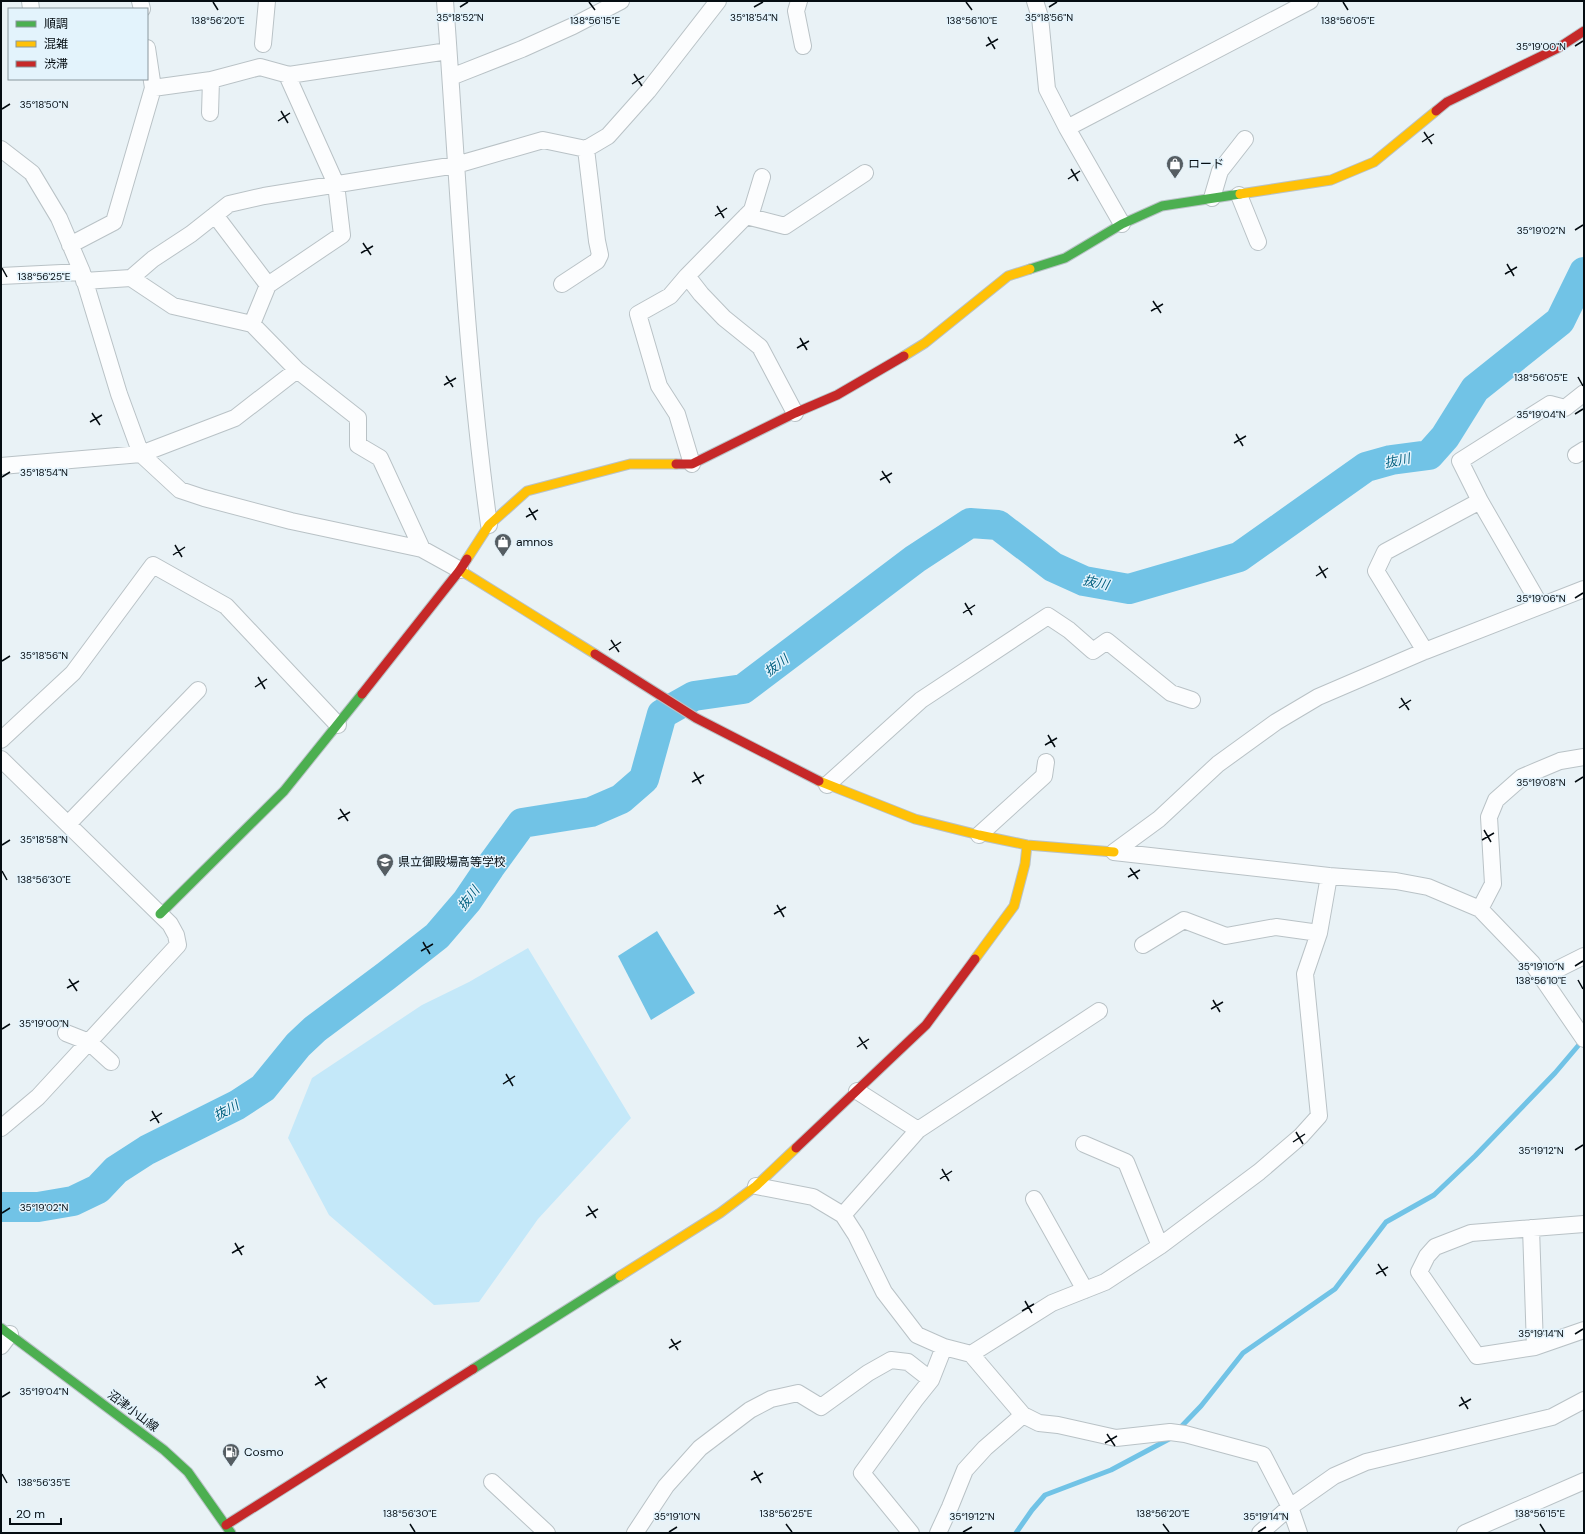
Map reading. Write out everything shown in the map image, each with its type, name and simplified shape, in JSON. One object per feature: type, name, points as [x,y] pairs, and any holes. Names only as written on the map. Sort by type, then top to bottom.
[{"type":"street","points":[[263,44],[267,1]]},
{"type":"street","points":[[444,1],[451,77],[468,327],[480,462],[489,524]]},
{"type":"street","points":[[451,77],[522,49],[573,26],[621,1]]},
{"type":"street","points":[[131,278],[152,259],[229,204],[264,196],[456,165],[543,140],[586,150],[608,136],[648,91],[718,1]]},
{"type":"street","points":[[799,1],[796,11],[803,46]]},
{"type":"street","points":[[1035,1],[1040,17],[1047,89],[1067,128],[1122,224]]},
{"type":"street","points":[[1067,128],[1310,1]]},
{"type":"street","points":[[160,914],[284,791],[460,570],[489,524],[528,491],[630,464],[692,464],[795,413],[837,395],[925,343],[1008,276],[1065,258],[1122,224],[1162,206],[1331,180],[1374,162],[1447,102],[1558,48],[1584,31]]},
{"type":"street","points":[[153,88],[211,80],[260,67],[287,74],[448,51]]},
{"type":"street","points":[[70,245],[114,222],[153,88],[148,55]]},
{"type":"street","points":[[252,324],[268,285],[342,235],[336,184],[287,74]]},
{"type":"street","points":[[210,113],[211,80]]},
{"type":"street","points":[[1212,198],[1220,171],[1245,139]]},
{"type":"street","points":[[1,149],[32,173],[58,218],[83,276],[119,394],[141,454],[180,490],[204,498],[291,521],[422,548],[460,570],[696,718],[827,785],[915,820],[1027,846],[1114,852],[1329,876],[1396,881],[1428,887],[1480,909],[1532,962],[1580,1034]]},
{"type":"street","points":[[562,284],[597,261],[600,255],[586,150]]},
{"type":"street","points":[[746,216],[785,226],[865,173]]},
{"type":"street","points":[[692,464],[677,414],[659,386],[638,314],[670,296],[687,276],[752,210],[762,177]]},
{"type":"street","points":[[1239,195],[1258,242]]},
{"type":"street","points":[[215,215],[268,285]]},
{"type":"street","points":[[1,276],[83,276],[131,278],[172,306],[252,324],[297,370],[358,418],[358,445],[380,458],[422,548]]},
{"type":"street","points":[[687,276],[701,294],[724,318],[760,348],[795,413]]},
{"type":"street","points":[[1,466],[141,454],[235,418],[297,370]]},
{"type":"street","points":[[1540,605],[1480,501],[1460,461],[1550,404],[1565,408],[1584,393]]},
{"type":"street","points":[[1425,651],[1376,571],[1385,552],[1480,501]]},
{"type":"street","points":[[1,740],[73,673],[153,565],[226,606],[338,725]]},
{"type":"street","points":[[1114,852],[1159,820],[1218,764],[1276,722],[1318,697],[1425,651],[1584,589]]},
{"type":"street","points":[[827,785],[921,700],[1048,616],[1069,630],[1093,651],[1107,641],[1171,692],[1192,700]]},
{"type":"street","points":[[68,824],[198,690]]},
{"type":"street","points":[[1480,909],[1493,884],[1489,817],[1496,800],[1522,777],[1560,761],[1584,757]]},
{"type":"street","points":[[1,759],[170,924],[176,936],[178,945],[89,1042],[26,1099],[1,1128]]},
{"type":"street","points":[[979,835],[1044,776],[1046,762]]},
{"type":"street","points":[[226,1525],[720,1213],[756,1186],[926,1025],[1014,906],[1026,864],[1027,846]]},
{"type":"street","points":[[970,1354],[1052,1303],[1105,1282],[1160,1246],[1259,1172],[1301,1136],[1319,1116],[1305,974],[1318,933],[1329,876]]},
{"type":"street","points":[[1143,945],[1184,920],[1226,936],[1276,927],[1318,933]]},
{"type":"street","points":[[1542,977],[1584,956]]},
{"type":"street","points":[[843,1215],[918,1130],[1099,1011]]},
{"type":"street","points":[[66,1032],[89,1042],[111,1062]]},
{"type":"street","points":[[857,1091],[918,1130]]},
{"type":"street","points":[[1084,1144],[1126,1162],[1160,1246]]},
{"type":"street","points":[[756,1186],[813,1196],[843,1215],[856,1235],[884,1292],[917,1335],[944,1347],[970,1354],[1023,1415],[1039,1423],[1058,1425],[1116,1438],[1177,1433],[1263,1456],[1290,1507],[1300,1533]]},
{"type":"street","points":[[1034,1199],[1085,1290]]},
{"type":"street","points":[[1584,1224],[1471,1233],[1435,1247],[1427,1256],[1419,1272],[1477,1356],[1535,1347],[1584,1330]]},
{"type":"street","points":[[1531,1228],[1535,1347]]},
{"type":"street","name":"沼津小山線","points":[[4,1336],[169,1454],[188,1472],[231,1533]]},
{"type":"street","points":[[911,1533],[862,1473],[931,1380],[944,1347]]},
{"type":"street","points":[[635,1533],[666,1486],[700,1448],[750,1410],[771,1400],[798,1393],[821,1407],[868,1373],[891,1360],[908,1362],[931,1380]]},
{"type":"street","points":[[1260,1533],[1290,1507],[1334,1476],[1366,1462],[1552,1417],[1584,1400]]},
{"type":"street","points":[[938,1533],[965,1470],[985,1448],[1023,1415]]},
{"type":"street","points":[[1465,1533],[1584,1481]]},
{"type":"street","points":[[492,1482],[547,1533]]},
{"type":"shaded area","points":[[528,948],[631,1118],[538,1219],[479,1302],[434,1305],[329,1215],[288,1138],[312,1078],[422,1005],[469,982]]},
{"type":"water","points":[[657,931],[695,993],[651,1020],[618,956]]},
{"type":"waterway","name":"抜川","points":[[1,1207],[38,1207],[73,1201],[98,1189],[116,1170],[147,1150],[237,1105],[263,1088],[298,1045],[315,1029],[437,936],[467,901],[522,823],[591,812],[621,799],[644,779],[662,714],[694,696],[743,689],[915,559],[970,523],[998,525],[1053,567],[1084,581],[1129,589],[1239,557],[1366,467],[1391,460],[1429,455],[1445,437],[1475,389],[1560,321],[1584,272]]},
{"type":"waterway","points":[[1177,1431],[1201,1406],[1243,1353],[1335,1289],[1386,1222],[1434,1195],[1475,1156],[1555,1073],[1583,1040]]},
{"type":"waterway","points":[[1016,1533],[1032,1510],[1045,1495],[1111,1470],[1171,1438]]},
{"type":"traffic: fast","points":[[1030,269],[1065,258],[1122,224],[1162,206],[1240,194]]},
{"type":"traffic: fast","points":[[160,914],[284,791],[362,694]]},
{"type":"traffic: fast","points":[[473,1369],[620,1276]]},
{"type":"traffic: fast","points":[[1,1328],[164,1450],[188,1472],[231,1533]]},
{"type":"traffic: slow","points":[[1240,194],[1331,180],[1374,162],[1436,111]]},
{"type":"traffic: slow","points":[[904,356],[925,343],[1008,276],[1030,269]]},
{"type":"traffic: slow","points":[[467,559],[489,525],[527,491],[630,464],[676,464]]},
{"type":"traffic: slow","points":[[460,570],[595,654]]},
{"type":"traffic: slow","points":[[819,781],[915,819],[979,835],[1027,845],[1114,852]]},
{"type":"traffic: slow","points":[[975,959],[1014,906],[1025,864],[1027,845]]},
{"type":"traffic: slow","points":[[620,1276],[720,1213],[756,1186],[796,1148]]},
{"type":"traffic: jam","points":[[1436,111],[1447,102],[1558,48],[1584,31]]},
{"type":"traffic: jam","points":[[676,464],[692,464],[795,413],[837,395],[904,356]]},
{"type":"traffic: jam","points":[[362,694],[460,570],[467,559]]},
{"type":"traffic: jam","points":[[595,654],[696,718],[819,781]]},
{"type":"traffic: jam","points":[[796,1148],[926,1025],[975,959]]},
{"type":"traffic: jam","points":[[226,1525],[473,1369]]},
{"type":"place","name":"ロード","points":[[1175,179]]},
{"type":"place","name":"amnos","points":[[503,557]]},
{"type":"place","name":"県立御殿場高等学校","points":[[385,877]]},
{"type":"place","name":"Cosmo","points":[[231,1467]]}]
